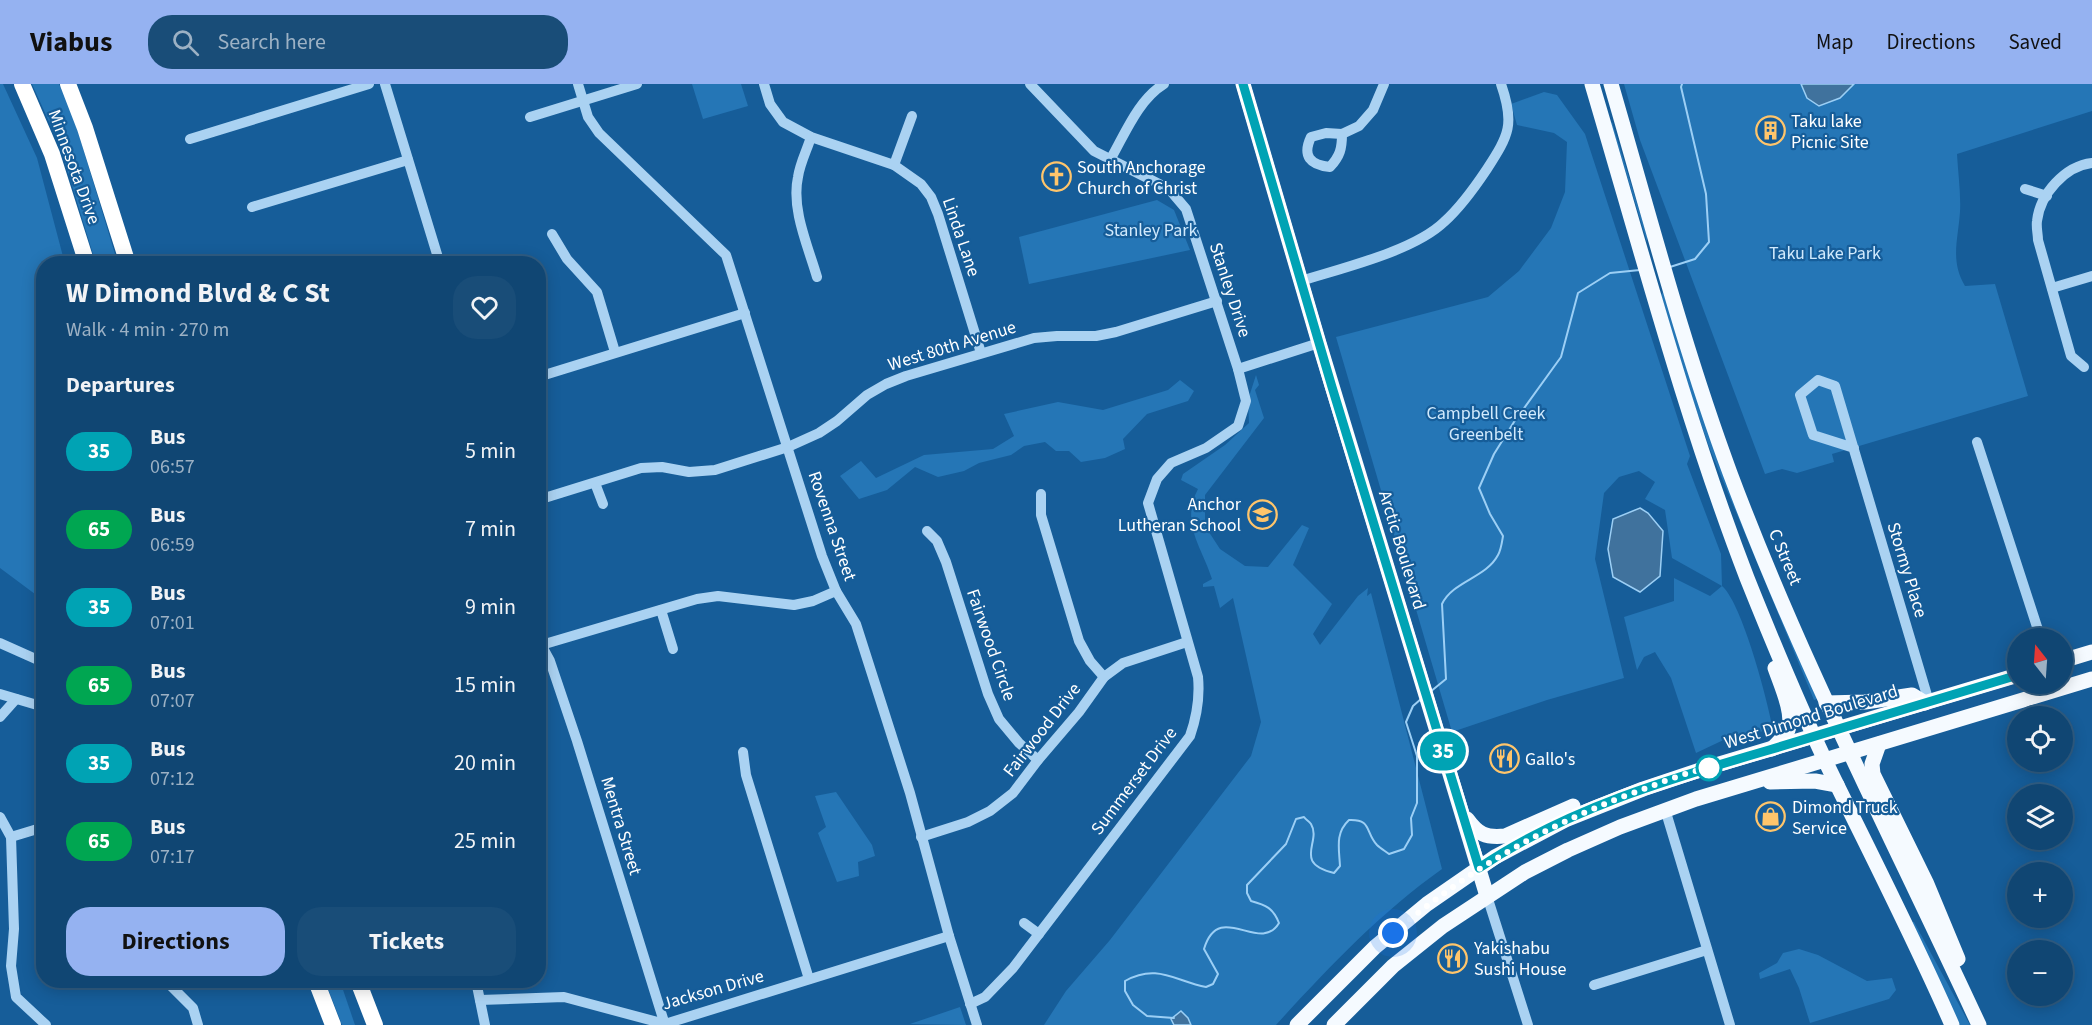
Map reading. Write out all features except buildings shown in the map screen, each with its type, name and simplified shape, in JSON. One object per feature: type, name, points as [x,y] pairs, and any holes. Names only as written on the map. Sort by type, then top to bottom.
[{"type":"highway","name":"Minnesota Drive","points":[[22,84],[52,154],[84,256]]},
{"type":"highway","name":"Minnesota Drive","points":[[68,84],[85,128],[125,256]]},
{"type":"highway","points":[[70,211],[78,256]]},
{"type":"highway","points":[[317,988],[327,1025]]},
{"type":"highway","points":[[318,988],[333,1025]]},
{"type":"highway","points":[[358,988],[369,1025]]},
{"type":"highway","points":[[359,988],[375,1025]]},
{"type":"main road","name":"Arctic Boulevard","points":[[1243,84],[1487,896]]},
{"type":"main road","points":[[1592,84],[1660,317],[1708,468],[1735,543],[1814,736],[1952,1025]]},
{"type":"main road","name":"C Street","points":[[1611,84],[1675,303],[1731,474],[1826,703],[1977,1022]]},
{"type":"main road","points":[[1735,543],[1740,579],[1784,693],[1790,717],[1788,731],[1772,749]]},
{"type":"main road","points":[[2073,658],[2092,652]]},
{"type":"main road","name":"West Dimond Boulevard","points":[[1297,1025],[1375,947],[1427,904],[1479,868],[1565,820],[1643,789],[2007,678]]},
{"type":"main road","points":[[1334,1025],[1393,966],[1443,926],[1487,896],[1568,850],[1665,809],[2092,679]]},
{"type":"main road","points":[[1826,703],[1865,702],[1912,695],[1927,702]]},
{"type":"main road","points":[[1879,744],[1872,764],[1873,774],[1926,882],[1956,951],[1977,1022]]},
{"type":"main road","points":[[1759,780],[1815,781],[1837,785]]},
{"type":"main road","points":[[1462,813],[1477,832],[1493,837],[1505,836],[1570,807],[1643,789]]},
{"type":"street","points":[[323,84],[327,96]]},
{"type":"street","points":[[190,138],[369,84]]},
{"type":"street","points":[[385,84],[438,256]]},
{"type":"street","name":"Rovenna Street","points":[[578,84],[588,117],[599,133],[726,255],[822,556],[836,591],[856,624],[910,793],[949,936],[977,1025]]},
{"type":"street","points":[[530,117],[637,84]]},
{"type":"street","name":"Linda Lane","points":[[764,84],[770,104],[783,122],[811,137],[894,165],[921,184],[931,197],[938,214],[981,352]]},
{"type":"street","name":"Stanley Drive","points":[[1030,84],[1094,151],[1169,189],[1186,209],[1238,369]]},
{"type":"street","points":[[1110,160],[1142,105],[1164,84]]},
{"type":"street","points":[[1341,134],[1359,126],[1374,110],[1383,84]]},
{"type":"street","points":[[1301,281],[1412,243],[1443,224],[1475,187],[1503,145],[1510,118],[1502,84]]},
{"type":"street","points":[[894,165],[912,116]]},
{"type":"street","points":[[811,137],[798,176],[796,190],[798,211],[817,277]]},
{"type":"street","points":[[252,207],[408,160]]},
{"type":"street","points":[[2084,367],[2071,356],[2038,240],[2037,221],[2055,181],[2084,164],[2092,163]]},
{"type":"street","points":[[2025,189],[2047,196]]},
{"type":"street","points":[[552,234],[567,259],[597,292],[615,352]]},
{"type":"street","points":[[2052,288],[2092,276]]},
{"type":"street","name":"West 80th Avenue","points":[[546,498],[641,468],[663,467],[689,472],[715,470],[788,447],[819,432],[837,421],[867,395],[886,384],[981,352],[1034,338],[1096,336],[1116,332],[1217,301]]},
{"type":"street","points":[[546,374],[745,313]]},
{"type":"street","points":[[1238,369],[1319,343]]},
{"type":"street","name":"Summerset Drive","points":[[970,1005],[985,997],[1013,968],[1190,736],[1197,715],[1200,693],[1198,677],[1148,503],[1157,479],[1171,463],[1206,448],[1238,426],[1246,401],[1238,369]]},
{"type":"street","name":"Stormy Place","points":[[1854,448],[1813,435],[1800,395],[1818,380],[1835,386],[1854,448],[1927,702]]},
{"type":"street","points":[[1977,442],[2037,628]]},
{"type":"street","points":[[595,483],[603,504]]},
{"type":"street","points":[[1041,494],[1041,515],[1079,641],[1090,661],[1104,677]]},
{"type":"street","name":"Fairwood Circle","points":[[927,531],[937,541],[946,562],[988,694],[999,719],[1019,743],[1038,760]]},
{"type":"street","points":[[546,641],[697,599],[718,596],[794,605],[813,601],[836,591]]},
{"type":"street","points":[[661,610],[673,649]]},
{"type":"street","name":"Fairwood Drive","points":[[921,837],[968,822],[990,811],[1013,793],[1079,712],[1104,677],[1123,663],[1187,642]]},
{"type":"street","points":[[0,643],[36,659]]},
{"type":"street","name":"Mentra Street","points":[[546,654],[577,741],[665,1025]]},
{"type":"street","points":[[0,694],[36,705]]},
{"type":"street","points":[[0,717],[16,699]]},
{"type":"street","points":[[743,752],[746,775],[809,979]]},
{"type":"street","points":[[1665,809],[1730,1025]]},
{"type":"street","points":[[0,817],[11,837],[14,929],[11,966],[16,997],[46,1025]]},
{"type":"street","points":[[11,837],[36,829]]},
{"type":"street","name":"Arctic Boulevard","points":[[1487,896],[1528,1025]]},
{"type":"street","points":[[1024,923],[1039,934]]},
{"type":"street","name":"Jackson Drive","points":[[480,1000],[564,997],[665,1025],[949,936]]},
{"type":"street","points":[[1594,985],[1707,950]]},
{"type":"street","points":[[173,988],[193,1008],[198,1025]]},
{"type":"street","points":[[477,988],[485,1025]]},
{"type":"green space","points":[[0,84],[3,84],[37,158],[63,256],[36,256],[36,595],[0,568]]},
{"type":"green space","points":[[32,84],[59,84],[72,112],[116,256],[94,256],[60,146]]},
{"type":"green space","points":[[692,84],[741,84],[748,106],[703,119]]},
{"type":"green space","name":"Taku Lake Park","points":[[1624,84],[2092,84],[2092,111],[1957,154],[1960,205],[1956,259],[1960,277],[1965,286],[1995,284],[2028,396],[1832,454],[1834,462],[1797,473],[1782,469],[1765,474],[1640,140]]},
{"type":"green space","name":"Campbell Creek Greenbelt","points":[[1544,92],[1557,95],[1585,134],[1690,456],[1687,464],[1721,554],[1722,586],[1672,558],[1665,510],[1645,499],[1655,482],[1639,471],[1619,477],[1604,493],[1595,559],[1624,678],[1547,700],[1452,732],[1336,337],[1488,297],[1519,271],[1551,228],[1565,192],[1567,142],[1554,133],[1517,125],[1511,104]]},
{"type":"green space","points":[[1611,123],[1647,236],[1647,242]]},
{"type":"green space","name":"Stanley Park","points":[[1157,200],[1174,210],[1190,250],[1029,284],[1019,237]]},
{"type":"green space","points":[[1663,292],[1798,656],[1817,699],[1814,700],[1709,447],[1685,377],[1661,295]]},
{"type":"green space","points":[[1256,375],[1259,385],[1255,390],[1264,418],[1205,495],[1205,526],[1220,549],[1245,566],[1268,567],[1302,525],[1309,528],[1293,565],[1332,604],[1313,634],[1320,645],[1358,596],[1368,588],[1367,596],[1371,593],[1442,869],[1376,923],[1334,963],[1276,1025],[1044,1025],[1066,991],[1110,940],[1251,756],[1261,722],[1233,598],[1220,608],[1214,586],[1203,587],[1203,584],[1212,579],[1194,535],[1192,524],[1193,501],[1198,489],[1181,480],[1183,474],[1225,445],[1249,423],[1248,400]]},
{"type":"green space","points":[[1180,380],[1194,391],[1188,401],[1147,414],[1123,439],[1125,449],[1105,458],[1081,462],[1069,451],[1056,451],[1045,442],[1024,446],[1011,455],[938,477],[915,467],[887,490],[859,499],[840,476],[861,461],[876,478],[924,455],[993,449],[1014,436],[1004,414],[1058,402],[1103,410],[1168,390]]},
{"type":"green space","points":[[1674,578],[1710,596],[1722,586],[1730,596],[1746,631],[1773,730],[1734,735],[1696,753],[1671,678],[1655,652],[1644,657],[1637,670],[1624,617],[1674,601]]},
{"type":"green space","points":[[836,792],[872,845],[875,856],[858,862],[859,876],[837,882],[818,833],[826,827],[815,796]]},
{"type":"green space","points":[[1912,922],[1914,922],[1970,1025],[1960,1025]]},
{"type":"green space","points":[[1799,949],[1818,955],[1867,981],[1892,978],[1896,990],[1889,999],[1810,1023],[1799,988],[1790,969],[1760,979],[1759,973],[1777,963],[1783,953]]},
{"type":"green space","points":[[328,988],[342,988],[355,1025],[342,1025]]},
{"type":"green space","points":[[960,1007],[966,1025],[910,1024]]},
{"type":"shaded area","points":[[1801,84],[1854,84],[1840,98],[1819,106],[1807,98]]},
{"type":"shaded area","points":[[1640,508],[1648,513],[1663,531],[1660,576],[1640,592],[1613,577],[1608,549],[1613,519]]},
{"type":"shaded area","points":[[1181,1011],[1191,1025],[1174,1025],[1171,1019]]},
{"type":"waterway","points":[[1670,267],[1695,259],[1709,242],[1706,194],[1682,84]]},
{"type":"waterway","points":[[1430,692],[1446,679],[1442,604],[1454,590],[1493,563],[1501,548],[1503,536],[1479,488],[1494,454],[1561,357],[1578,293],[1610,273],[1640,270]]},
{"type":"waterway","points":[[1174,1018],[1147,1016],[1133,1005],[1125,991],[1125,981],[1136,976],[1157,973],[1206,987],[1213,984],[1218,974],[1204,949],[1211,935],[1219,928],[1229,927],[1261,934],[1271,931],[1279,923],[1277,918],[1268,908],[1251,901],[1247,893],[1247,885],[1286,844],[1296,819],[1304,817],[1311,824],[1313,831],[1311,858],[1314,864],[1334,873],[1340,866],[1340,836],[1349,820],[1365,824],[1373,840],[1389,854],[1404,849],[1412,835],[1411,818],[1417,803],[1417,756],[1406,722],[1413,706],[1421,699]]},
{"type":"bus line","name":"35","points":[[1243,84],[1332,387],[1479,868],[1495,857],[1565,820],[1643,789],[2007,678]]},
{"type":"place","name":"Taku lake Picnic Site","points":[[1770,131]]},
{"type":"place","name":"South Anchorage Church of Christ","points":[[1056,177]]},
{"type":"place","name":"Anchor Lutheran School","points":[[1262,514]]},
{"type":"place","name":"Gallo's","points":[[1504,759]]},
{"type":"place","name":"Dimond Truck Service","points":[[1771,817]]},
{"type":"place","name":"Yakishabu Sushi House","points":[[1453,958]]},
{"type":"route","points":[[1393,933],[1427,904],[1495,857],[1530,838],[1565,820],[1607,803],[1709,768]]}]
